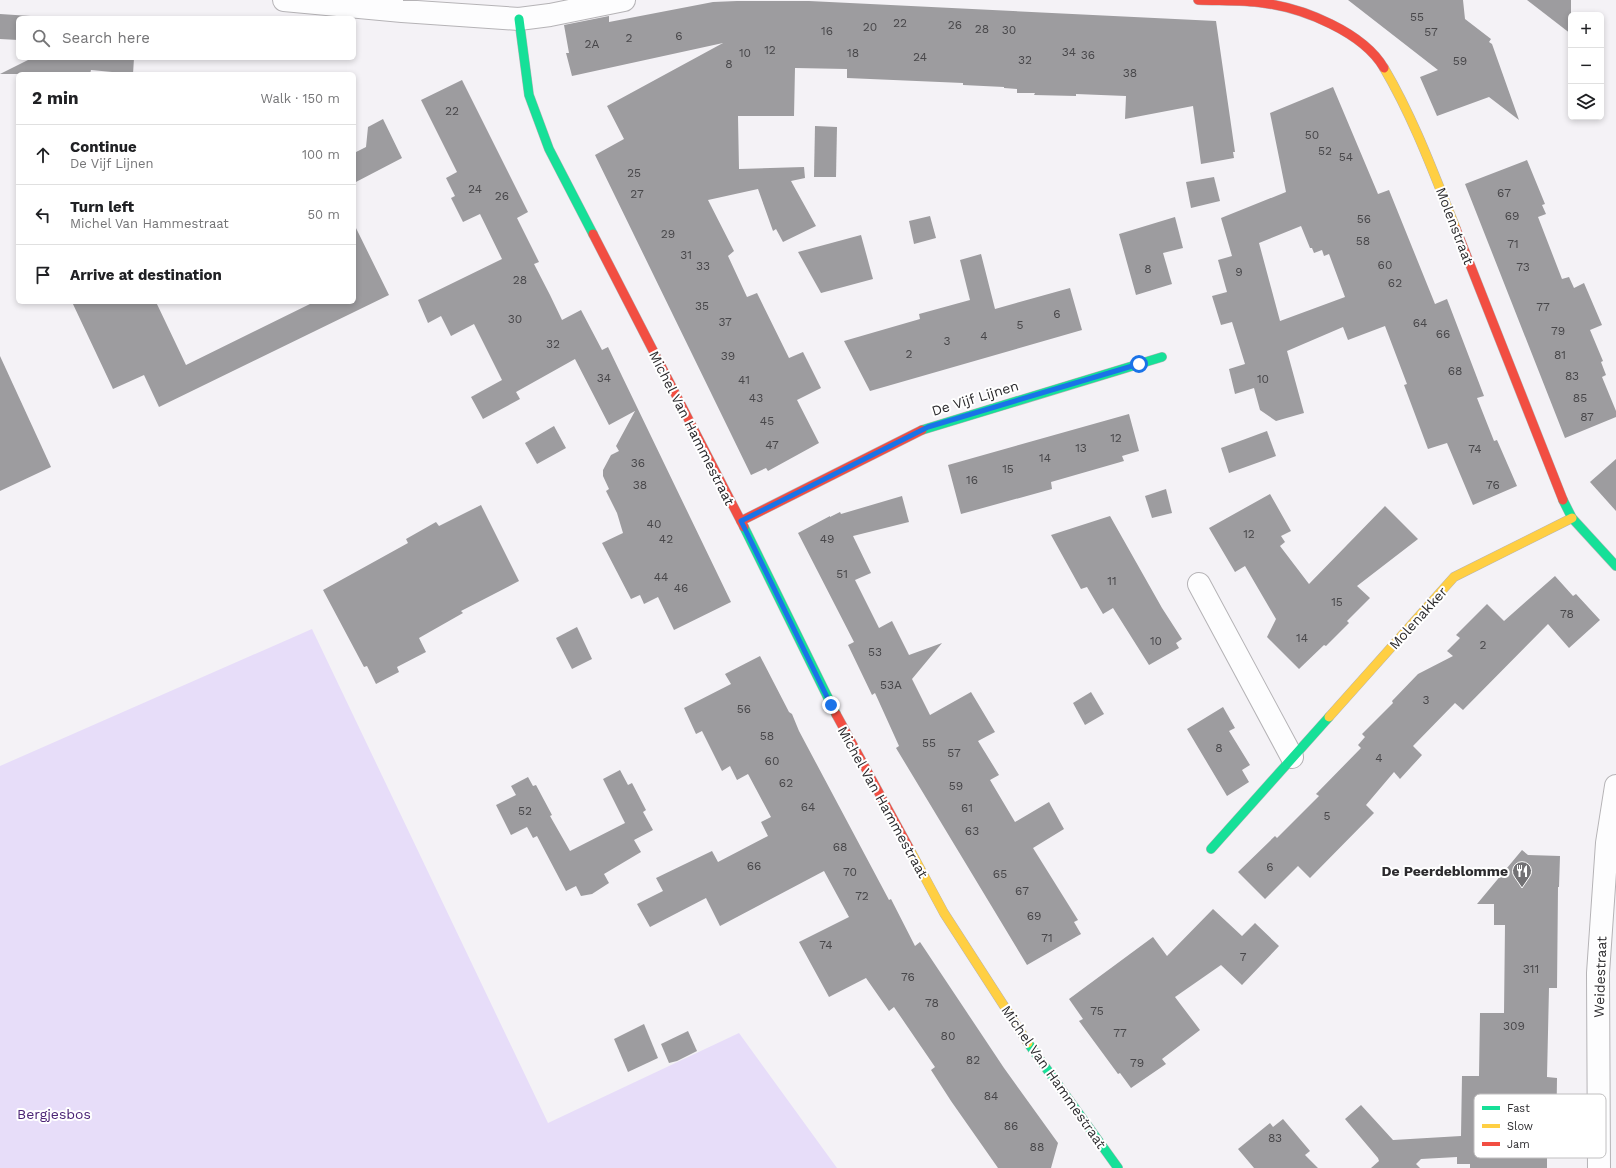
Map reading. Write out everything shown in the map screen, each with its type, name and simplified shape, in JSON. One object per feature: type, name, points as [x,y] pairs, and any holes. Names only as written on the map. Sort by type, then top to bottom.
[{"type":"street","points":[[284,0],[402,12],[471,8],[519,18],[550,15],[624,0]]},
{"type":"street","name":"Molenstraat","points":[[1198,0],[1263,3],[1309,14],[1350,35],[1378,58],[1398,92],[1431,166],[1562,498],[1572,518],[1616,566]]},
{"type":"street","name":"Michel Van Hammestraat","points":[[519,18],[530,95],[549,149],[741,521],[831,705],[944,913],[1029,1044],[1118,1168]]},
{"type":"street","name":"De Vijf Lijnen","points":[[741,521],[928,427],[1162,356]]},
{"type":"street","name":"Molenakker","points":[[1211,849],[1454,577],[1572,518]]},
{"type":"street","points":[[1199,584],[1292,758]]},
{"type":"street","name":"Weidestraat","points":[[1599,1094],[1598,973],[1607,843],[1616,786]]},
{"type":"street","name":"Weidestraat","points":[[1599,1158],[1599,1168]]},
{"type":"green space","name":"Bergjesbos","points":[[312,629],[548,1123],[739,1033],[837,1168],[0,1168],[0,766]]},
{"type":"building","points":[[1348,0],[1463,0],[1465,19],[1491,39],[1489,42],[1492,44],[1519,120],[1489,97],[1437,116],[1420,77],[1438,70]]},
{"type":"building","points":[[1527,0],[1571,0],[1571,12],[1568,12],[1568,32]]},
{"type":"building","points":[[809,1],[1216,21],[1235,152],[1233,152],[1234,158],[1201,164],[1193,106],[1125,119],[1126,96],[1076,94],[1076,96],[1034,95],[1035,93],[1017,93],[1017,89],[963,85],[963,83],[847,78],[847,69],[795,68],[794,116],[738,116],[739,169],[804,167],[805,178],[791,181],[816,226],[783,242],[776,229],[773,231],[758,189],[708,200],[734,251],[728,256],[747,297],[757,293],[789,358],[803,352],[821,388],[797,400],[819,443],[768,471],[766,468],[751,475],[595,155],[624,139],[607,106],[723,43],[572,76],[566,53],[569,53],[564,25],[609,16],[609,22],[713,2]]},
{"type":"building","points":[[0,14],[28,16],[16,16],[16,40],[0,39]]},
{"type":"building","points":[[28,60],[134,60],[133,72],[91,70],[90,72],[16,72],[16,74],[0,74]]},
{"type":"building","points":[[462,80],[528,212],[517,218],[539,262],[534,264],[562,320],[581,310],[602,350],[608,347],[731,602],[674,630],[658,597],[644,604],[640,595],[631,599],[602,543],[623,533],[617,513],[606,491],[609,489],[603,476],[603,470],[611,455],[619,451],[616,446],[635,411],[609,425],[575,359],[516,392],[520,399],[483,419],[471,397],[502,380],[474,324],[451,336],[441,316],[428,323],[418,300],[502,259],[480,214],[463,222],[451,198],[455,196],[446,178],[457,172],[421,100]]},
{"type":"building","points":[[1333,87],[1378,194],[1389,190],[1435,304],[1447,299],[1484,396],[1477,398],[1494,441],[1497,440],[1517,486],[1473,505],[1447,443],[1428,449],[1404,385],[1407,384],[1385,326],[1348,340],[1343,327],[1287,351],[1304,413],[1276,421],[1260,410],[1254,388],[1235,394],[1229,369],[1245,364],[1232,322],[1221,325],[1212,296],[1227,292],[1218,260],[1232,256],[1221,218],[1286,192],[1270,113]],"holes":[[[1301,226],[1310,248],[1312,248],[1314,253],[1322,250],[1324,256],[1329,254],[1345,297],[1280,321],[1259,243]]]},
{"type":"building","points":[[383,119],[402,158],[356,182],[356,152],[366,147],[368,127]]},
{"type":"building","points":[[815,126],[837,127],[836,177],[814,177]]},
{"type":"building","points":[[1527,160],[1545,204],[1542,205],[1546,214],[1538,217],[1562,279],[1569,277],[1574,288],[1584,283],[1602,325],[1590,330],[1603,361],[1601,362],[1606,375],[1602,377],[1616,411],[1616,417],[1565,438],[1465,184]]},
{"type":"building","points":[[1214,177],[1220,201],[1191,208],[1186,182]]},
{"type":"building","points":[[930,216],[936,238],[914,244],[909,221]]},
{"type":"building","points":[[1175,217],[1183,248],[1163,253],[1172,284],[1136,295],[1119,234]]},
{"type":"building","points":[[356,228],[389,295],[159,407],[144,375],[113,389],[73,304],[157,304],[186,365],[310,304],[356,304]]},
{"type":"building","points":[[861,235],[873,279],[821,293],[798,252]]},
{"type":"building","points":[[981,254],[995,309],[1070,288],[1082,330],[870,391],[844,341],[920,319],[919,314],[970,300],[960,260]]},
{"type":"building","points":[[0,356],[51,467],[0,491]]},
{"type":"building","points":[[1129,414],[1139,451],[1122,456],[1124,461],[1051,482],[1052,489],[961,514],[948,465]]},
{"type":"building","points":[[554,426],[566,448],[537,464],[525,443]]},
{"type":"building","points":[[1267,431],[1276,456],[1229,473],[1221,448]]},
{"type":"building","points":[[1616,459],[1616,511],[1590,482]]},
{"type":"building","points":[[1166,489],[1172,513],[1152,518],[1145,496]]},
{"type":"building","points":[[1270,494],[1291,531],[1281,536],[1285,542],[1280,546],[1309,584],[1385,506],[1418,539],[1357,586],[1370,598],[1347,621],[1349,623],[1326,646],[1324,645],[1299,669],[1267,637],[1276,619],[1245,566],[1235,572],[1209,528]]},
{"type":"building","points":[[902,496],[909,522],[853,536],[871,573],[855,580],[879,628],[892,621],[909,655],[942,643],[912,679],[930,715],[971,692],[995,732],[978,741],[999,775],[990,780],[1015,822],[1049,802],[1064,829],[1033,848],[1078,920],[1074,922],[1081,934],[1027,965],[896,748],[899,746],[875,693],[872,695],[848,645],[854,642],[798,533],[840,512],[841,514]]},
{"type":"building","points":[[481,505],[519,581],[461,611],[463,613],[419,638],[426,652],[397,667],[399,672],[376,684],[367,666],[364,667],[323,590],[408,543],[406,539],[436,522],[439,526]]},
{"type":"building","points":[[1110,516],[1162,608],[1182,639],[1176,643],[1179,648],[1149,665],[1113,608],[1103,614],[1087,587],[1081,589],[1051,535]]},
{"type":"building","points":[[1555,576],[1573,596],[1576,594],[1600,620],[1569,648],[1548,624],[1463,710],[1455,703],[1413,746],[1422,755],[1400,779],[1394,772],[1366,805],[1374,813],[1310,878],[1298,866],[1265,899],[1238,872],[1275,836],[1277,838],[1319,796],[1316,794],[1361,748],[1358,745],[1365,737],[1362,734],[1393,703],[1392,701],[1418,674],[1453,656],[1447,651],[1460,638],[1456,635],[1487,604],[1504,621]]},
{"type":"building","points":[[577,627],[592,659],[572,669],[556,638]]},
{"type":"building","points":[[760,656],[889,900],[891,899],[915,946],[920,942],[1004,1068],[1058,1143],[1051,1168],[998,1168],[951,1101],[931,1070],[935,1067],[894,1007],[889,1011],[866,978],[829,997],[799,942],[849,917],[824,871],[720,926],[706,898],[650,927],[637,904],[663,891],[656,878],[712,851],[718,862],[768,836],[761,822],[771,817],[748,774],[737,780],[730,766],[722,771],[702,731],[696,734],[684,708],[731,684],[725,674]]},
{"type":"building","points":[[1091,692],[1104,714],[1085,725],[1073,703]]},
{"type":"building","points":[[1223,707],[1235,728],[1229,731],[1250,765],[1242,770],[1249,782],[1227,796],[1187,729]]},
{"type":"building","points":[[620,770],[628,785],[632,783],[646,810],[643,812],[653,830],[634,840],[641,852],[604,874],[609,883],[592,894],[581,896],[576,886],[566,891],[537,836],[533,838],[527,827],[511,835],[496,805],[516,795],[511,786],[528,777],[533,786],[536,785],[552,815],[550,816],[570,851],[625,823],[603,779]]},
{"type":"building","points":[[1522,850],[1528,855],[1560,856],[1558,887],[1557,988],[1549,988],[1547,1077],[1557,1078],[1557,1094],[1474,1094],[1474,1158],[1547,1158],[1547,1168],[1470,1168],[1470,1164],[1457,1164],[1457,1157],[1421,1159],[1416,1164],[1420,1168],[1371,1168],[1379,1161],[1378,1158],[1345,1119],[1361,1105],[1393,1140],[1461,1136],[1462,1076],[1479,1076],[1480,1013],[1504,1013],[1505,925],[1494,925],[1494,904],[1477,904]]},
{"type":"building","points":[[1213,909],[1242,936],[1255,923],[1279,946],[1242,985],[1221,965],[1175,997],[1200,1030],[1162,1059],[1166,1064],[1131,1088],[1120,1073],[1118,1074],[1079,1021],[1083,1019],[1069,999],[1153,937],[1167,956]]},
{"type":"building","points":[[644,1024],[658,1058],[628,1072],[614,1039]]},
{"type":"building","points":[[688,1031],[697,1051],[677,1061],[669,1063],[661,1044]]},
{"type":"building","points":[[1283,1119],[1310,1151],[1305,1155],[1318,1168],[1254,1168],[1238,1149],[1270,1123],[1273,1127]]},
{"type":"traffic: fast","points":[[519,19],[529,95],[549,149],[593,234]]},
{"type":"traffic: fast","points":[[922,430],[1162,357]]},
{"type":"traffic: fast","points":[[1563,500],[1572,518],[1616,566]]},
{"type":"traffic: fast","points":[[744,527],[836,714]]},
{"type":"traffic: fast","points":[[1211,849],[1329,717]]},
{"type":"traffic: fast","points":[[1028,1043],[1118,1168]]},
{"type":"traffic: slow","points":[[1384,68],[1414,127],[1456,229]]},
{"type":"traffic: slow","points":[[1329,717],[1454,577],[1572,518]]},
{"type":"traffic: slow","points":[[909,848],[944,913],[1028,1043]]},
{"type":"traffic: jam","points":[[1198,0],[1263,3],[1296,10],[1313,16],[1331,24],[1362,43],[1384,68]]},
{"type":"traffic: jam","points":[[1456,229],[1563,500]]},
{"type":"traffic: jam","points":[[593,234],[744,527]]},
{"type":"traffic: jam","points":[[741,521],[922,430]]},
{"type":"traffic: jam","points":[[836,714],[909,848]]},
{"type":"place","name":"De Peerdeblomme","points":[[1522,888]]},
{"type":"route","points":[[831,705],[741,521],[928,427],[1139,364]]}]
